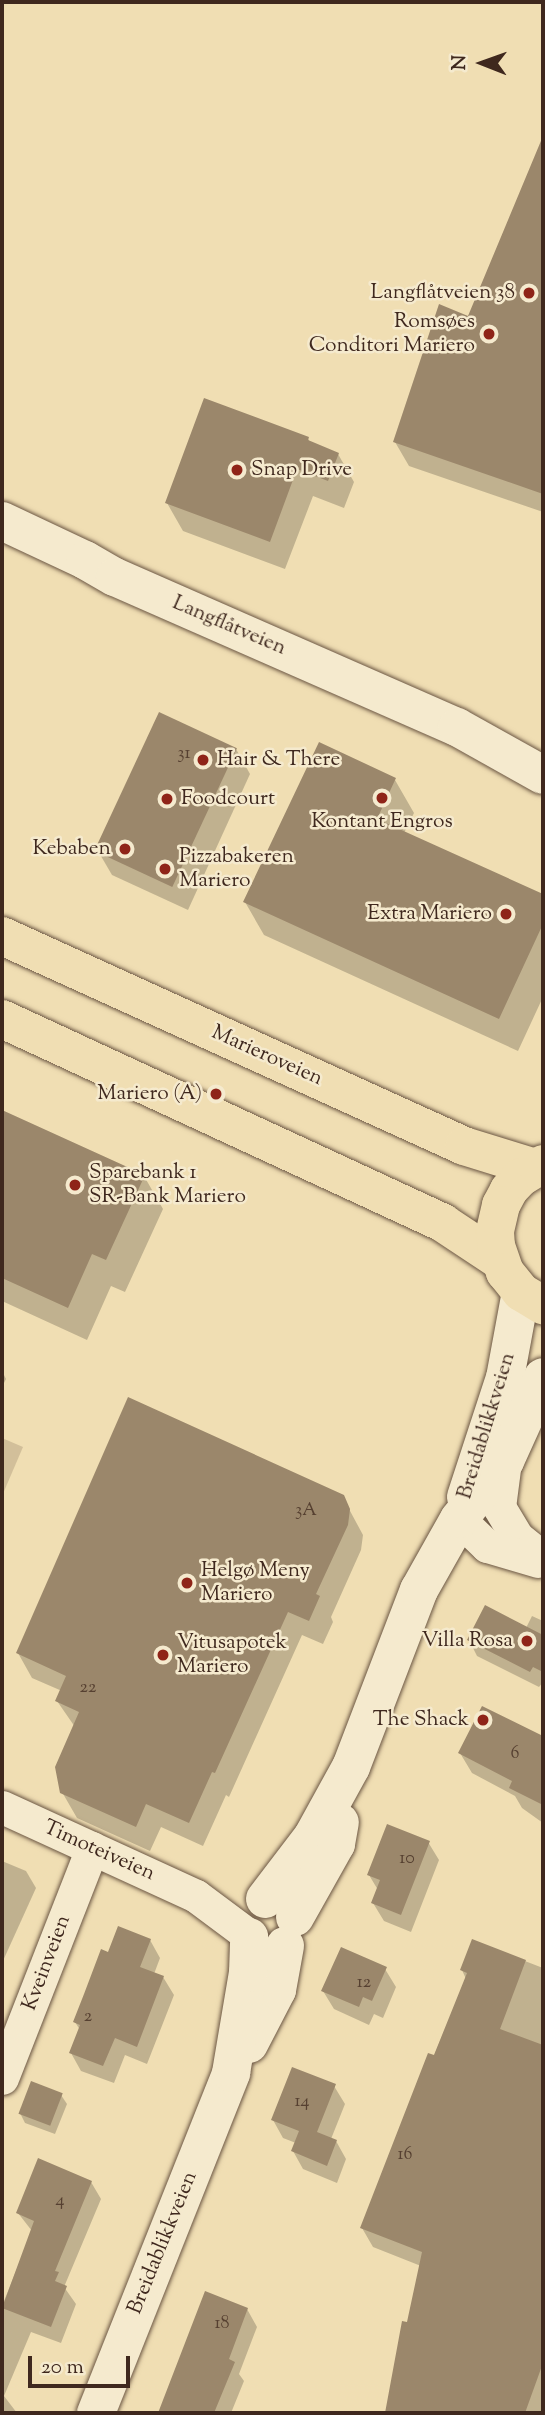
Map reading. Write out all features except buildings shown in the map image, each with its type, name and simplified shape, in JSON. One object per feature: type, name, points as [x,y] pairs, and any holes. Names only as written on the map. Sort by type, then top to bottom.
[{"type":"main road","name":"Langflåtveien","points":[[2,522],[85,559],[115,577],[457,727],[543,757]]},
{"type":"main road","name":"Langflåtveien","points":[[457,727],[543,775]]},
{"type":"main road","name":"Marieroveien","points":[[2,936],[464,1146],[539,1166]]},
{"type":"main road","points":[[2,1019],[443,1223],[499,1260],[532,1298]]},
{"type":"main road","points":[[499,1260],[495,1232],[501,1205],[509,1190],[539,1166]]},
{"type":"main road","name":"Breidablikkveien","points":[[459,1519],[532,1298]]},
{"type":"main road","name":"Breidablikkveien","points":[[96,2413],[231,2073],[247,1985],[267,1922],[336,1844],[351,1767],[419,1590],[459,1519],[505,1461],[543,1377]]},
{"type":"street","points":[[505,1461],[499,1507],[517,1537],[543,1560]]},
{"type":"street","points":[[459,1519],[487,1546],[543,1560]]},
{"type":"street","name":"Timoteiveien","points":[[2,1807],[196,1896],[267,1922]]},
{"type":"street","name":"Kveinveien","points":[[2,2078],[92,1848]]},
{"type":"shaded area","points":[[2,1438],[23,1447],[2,1496]]},
{"type":"place","name":"Langflåtveien 38","points":[[529,293]]},
{"type":"place","name":"Romsøes Conditori Mariero","points":[[489,334]]},
{"type":"place","name":"Snap Drive","points":[[237,470]]},
{"type":"place","name":"Hair & There","points":[[203,760]]},
{"type":"place","name":"Kontant Engros","points":[[382,798]]},
{"type":"place","name":"Foodcourt","points":[[167,799]]},
{"type":"place","name":"Kebaben","points":[[125,849]]},
{"type":"place","name":"Pizzabakeren Mariero","points":[[165,869]]},
{"type":"place","name":"Extra Mariero","points":[[506,914]]},
{"type":"place","name":"Mariero (A)","points":[[216,1094]]},
{"type":"place","name":"Sparebank 1 SR-Bank Mariero","points":[[75,1185]]},
{"type":"place","name":"Helgø Meny Mariero","points":[[187,1583]]},
{"type":"place","name":"Villa Rosa","points":[[527,1641]]},
{"type":"place","name":"Vitusapotek Mariero","points":[[163,1655]]},
{"type":"place","name":"The Shack","points":[[483,1720]]}]
